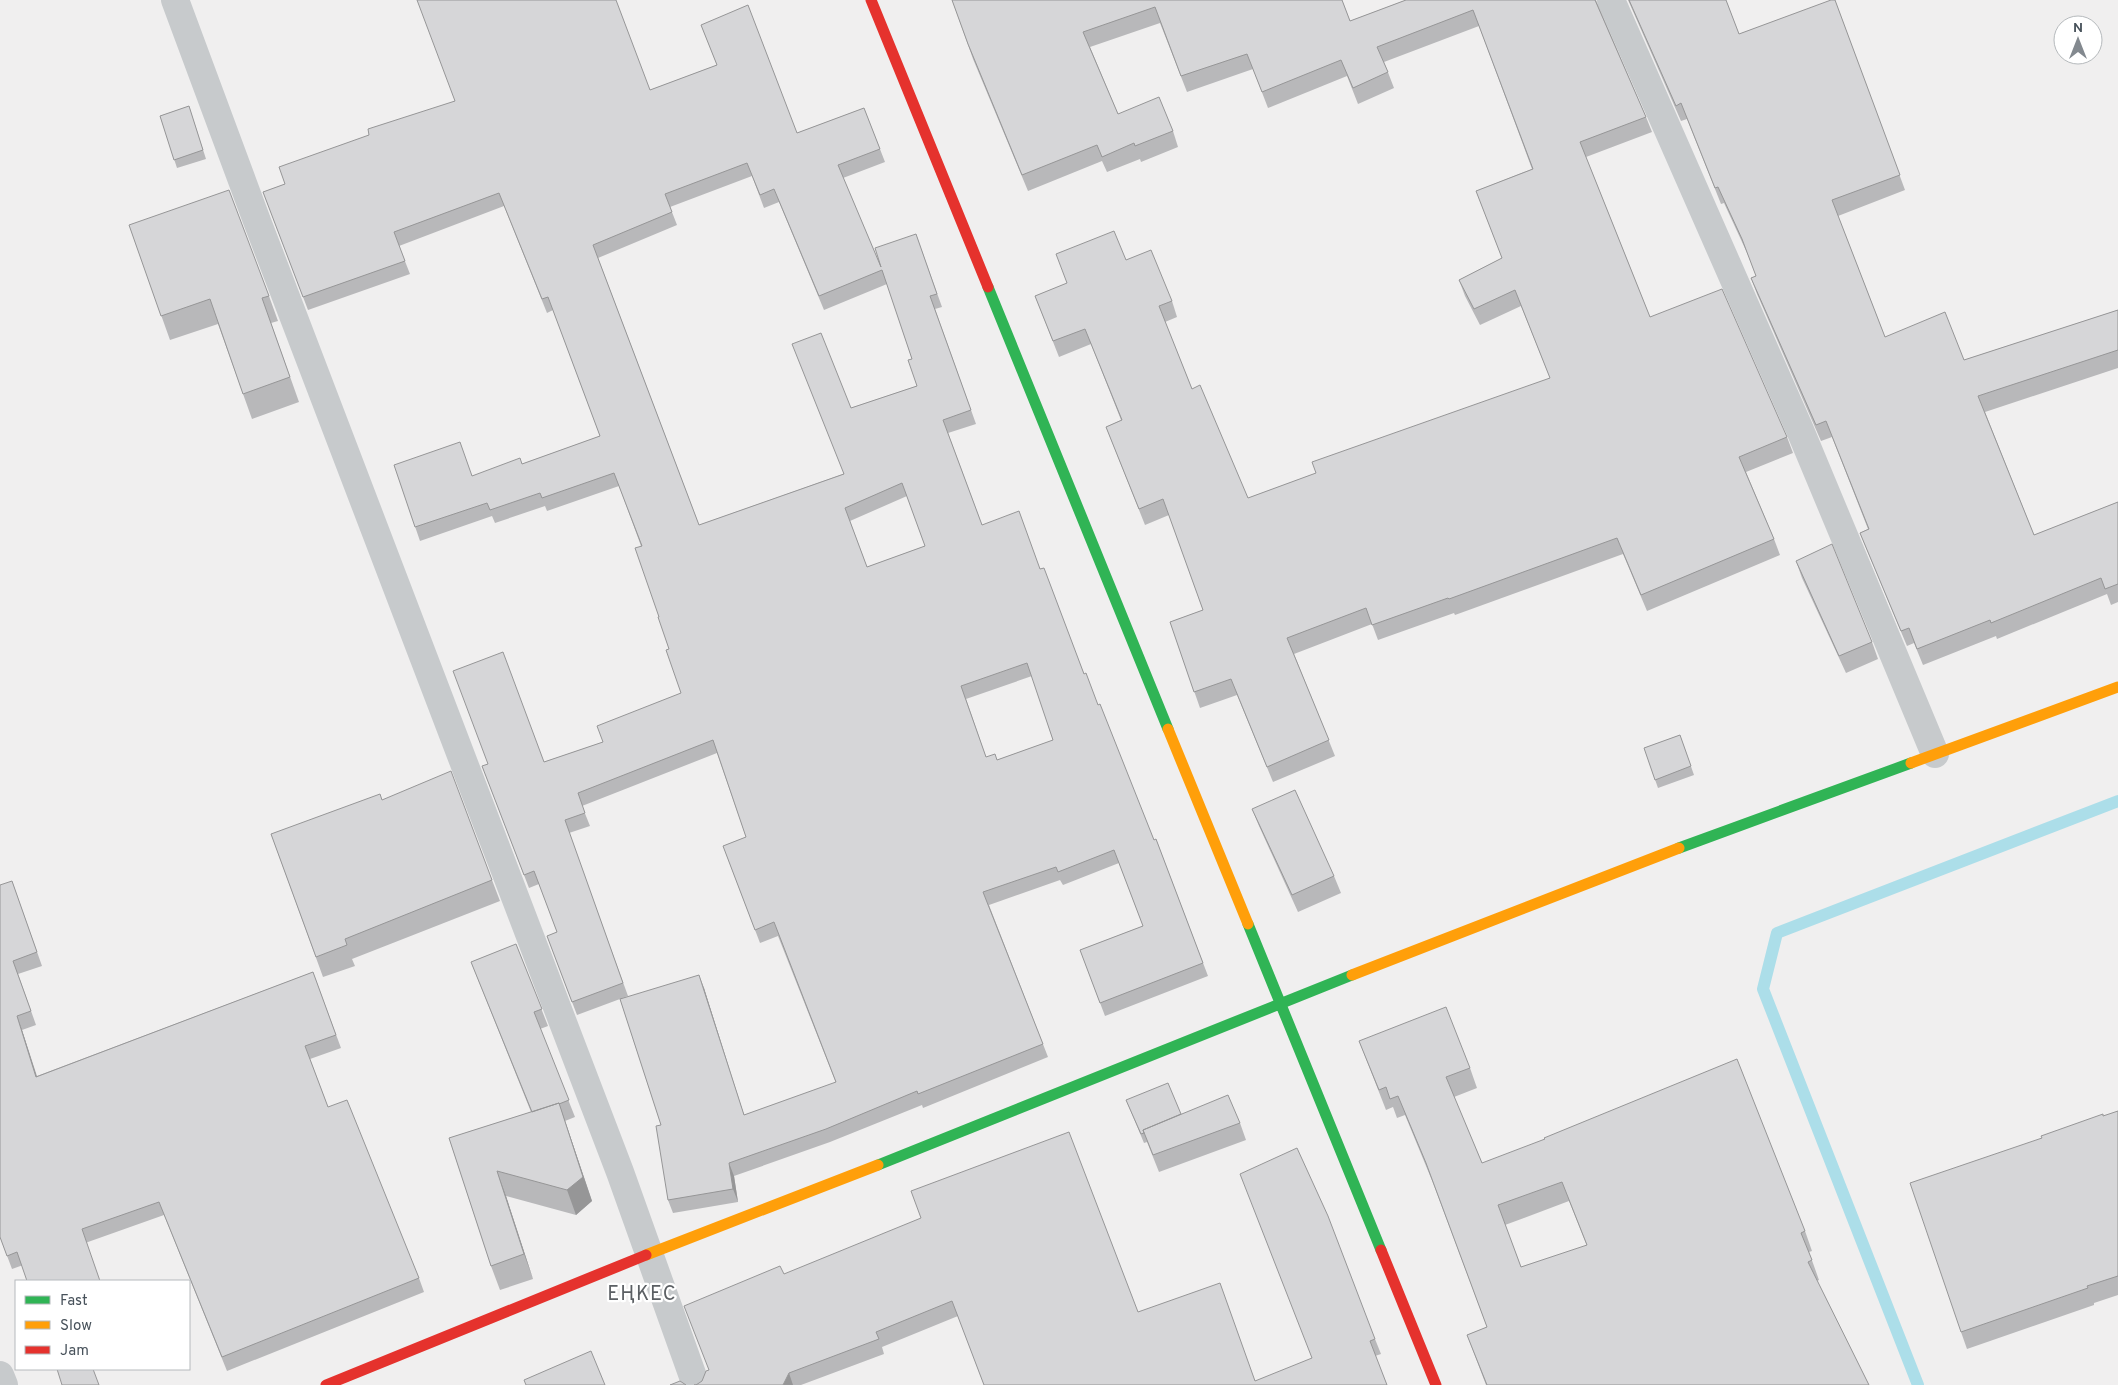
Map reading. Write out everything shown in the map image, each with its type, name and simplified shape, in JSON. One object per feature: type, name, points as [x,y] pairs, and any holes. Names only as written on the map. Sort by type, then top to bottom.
[{"type":"street","points":[[175,0],[260,230],[620,1172],[696,1385]]},
{"type":"street","points":[[871,0],[1436,1385]]},
{"type":"street","points":[[1611,0],[1800,430],[1935,754]]},
{"type":"street","points":[[326,1385],[648,1254],[973,1128],[1279,1003],[1622,869],[2118,687]]},
{"type":"street","points":[[0,1375],[4,1385]]},
{"type":"building","points":[[417,0],[616,0],[650,90],[717,65],[701,25],[748,5],[797,133],[864,108],[880,149],[838,165],[881,267],[875,248],[916,234],[937,294],[930,296],[971,410],[943,420],[982,525],[1019,511],[1040,569],[1044,568],[1084,674],[1086,673],[1098,705],[1100,704],[1154,840],[1156,839],[1203,963],[1100,1003],[1080,950],[1143,926],[1114,850],[1058,872],[1056,867],[983,892],[1043,1044],[918,1094],[917,1091],[826,1129],[729,1163],[733,1189],[668,1200],[656,1126],[661,1125],[620,999],[699,975],[744,1115],[836,1082],[774,922],[755,930],[723,846],[746,837],[713,740],[578,793],[585,813],[565,820],[623,983],[572,1002],[547,936],[557,932],[534,871],[524,875],[482,766],[488,764],[453,671],[503,652],[544,762],[603,742],[597,726],[681,693],[666,650],[669,649],[659,617],[635,548],[642,546],[614,473],[542,498],[540,493],[490,510],[487,503],[415,527],[394,465],[460,442],[472,476],[520,458],[522,464],[600,436],[548,297],[542,299],[499,193],[394,232],[405,261],[303,297],[263,192],[285,184],[279,167],[369,135],[368,129],[455,101]],"holes":[[[747,163],[760,195],[774,189],[819,296],[882,270],[912,359],[908,360],[917,386],[851,408],[821,333],[792,344],[844,474],[699,525],[593,245],[672,212],[665,194]],[[902,483],[925,546],[867,567],[845,508]],[[1027,663],[1053,740],[997,760],[995,754],[986,757],[961,686]]]},
{"type":"building","points":[[952,0],[1342,0],[1350,21],[1406,0],[1595,0],[1646,117],[1580,142],[1650,317],[1722,289],[1787,437],[1739,457],[1774,539],[1641,595],[1617,538],[1372,625],[1366,608],[1287,638],[1329,740],[1267,767],[1231,679],[1194,692],[1170,622],[1203,610],[1163,499],[1139,509],[1106,427],[1122,420],[1085,329],[1053,341],[1035,296],[1067,283],[1056,254],[1114,231],[1126,260],[1151,250],[1172,301],[1159,306],[1192,389],[1200,385],[1248,498],[1316,473],[1312,462],[1550,378],[1515,290],[1474,309],[1459,280],[1502,258],[1476,191],[1533,169],[1473,10],[1377,47],[1388,72],[1353,88],[1341,60],[1262,92],[1247,54],[1181,76],[1155,7],[1083,32],[1118,114],[1159,97],[1173,131],[1135,146],[1134,143],[1102,157],[1097,145],[1022,175]]},
{"type":"building","points":[[1629,0],[1726,0],[1739,34],[1835,0],[1900,175],[1832,200],[1885,337],[1945,312],[1964,360],[2118,310],[2118,350],[1978,396],[2034,535],[2118,502],[2118,584],[2105,589],[2101,578],[1991,623],[1990,620],[1917,649],[1909,628],[1901,631],[1860,533],[1869,529],[1826,421],[1816,425],[1751,278],[1756,276],[1742,239],[1718,187],[1715,188],[1681,103],[1676,106]]},
{"type":"building","points":[[189,106],[203,150],[174,160],[160,116]]},
{"type":"building","points":[[229,190],[269,296],[262,298],[290,377],[243,394],[210,299],[161,316],[129,225]]},
{"type":"building","points":[[1832,544],[1872,642],[1839,656],[1796,561]]},
{"type":"building","points":[[1680,735],[1691,766],[1655,780],[1644,748]]},
{"type":"building","points":[[451,771],[492,880],[345,939],[347,945],[316,957],[271,834],[380,794],[382,800]]},
{"type":"building","points":[[1295,790],[1334,876],[1292,895],[1252,809]]},
{"type":"building","points":[[12,881],[37,952],[13,961],[31,1011],[17,1016],[36,1077],[313,972],[336,1035],[305,1046],[328,1107],[347,1100],[419,1278],[222,1357],[159,1202],[82,1229],[100,1280],[27,1280],[17,1252],[7,1256],[0,1237],[0,885]]},
{"type":"building","points":[[516,944],[542,1009],[534,1012],[569,1100],[532,1112],[471,962]]},
{"type":"building","points":[[1446,1007],[1470,1068],[1446,1077],[1482,1163],[1545,1139],[1737,1059],[1805,1231],[1801,1233],[1812,1260],[1808,1262],[1869,1385],[1487,1385],[1467,1335],[1487,1327],[1426,1163],[1398,1096],[1390,1099],[1386,1087],[1379,1090],[1359,1041]],"holes":[[[1562,1182],[1587,1245],[1521,1267],[1498,1205]]]},
{"type":"building","points":[[1168,1083],[1181,1114],[1143,1130],[1144,1133],[1141,1134],[1126,1100]]},
{"type":"building","points":[[1228,1095],[1240,1123],[1153,1155],[1143,1130]]},
{"type":"building","points":[[559,1103],[583,1177],[567,1190],[497,1171],[524,1254],[491,1266],[449,1138]]},
{"type":"building","points":[[2118,1111],[2118,1276],[1961,1332],[1910,1183],[2042,1138],[2041,1136],[2103,1114],[2103,1116]]},
{"type":"building","points":[[1069,1132],[1138,1312],[1220,1283],[1255,1381],[1312,1358],[1240,1174],[1297,1148],[1328,1216],[1375,1339],[1370,1341],[1387,1385],[984,1385],[952,1301],[876,1332],[879,1339],[789,1373],[783,1385],[696,1385],[702,1381],[706,1371],[709,1370],[684,1306],[780,1266],[784,1274],[921,1218],[911,1191]]},
{"type":"building","points":[[591,1351],[605,1385],[526,1385],[524,1380]]},
{"type":"building","points":[[57,1370],[93,1370],[99,1385],[62,1385]]},
{"type":"building","points":[[680,1381],[686,1385],[670,1385]]},
{"type":"waterway","points":[[1918,1385],[1763,989],[1777,933],[2118,801]]},
{"type":"traffic: fast","points":[[988,287],[1168,729]]},
{"type":"traffic: fast","points":[[1679,848],[1911,763]]},
{"type":"traffic: fast","points":[[1248,924],[1381,1250]]},
{"type":"traffic: fast","points":[[878,1165],[1352,975]]},
{"type":"traffic: slow","points":[[1911,763],[2118,687]]},
{"type":"traffic: slow","points":[[1168,729],[1248,924]]},
{"type":"traffic: slow","points":[[1352,975],[1679,848]]},
{"type":"traffic: slow","points":[[646,1255],[878,1165]]},
{"type":"traffic: jam","points":[[871,0],[988,287]]},
{"type":"traffic: jam","points":[[1381,1250],[1436,1385]]},
{"type":"traffic: jam","points":[[326,1385],[646,1255]]},
{"type":"district","name":"ЕҢКЕС","points":[[642,1295]]}]
